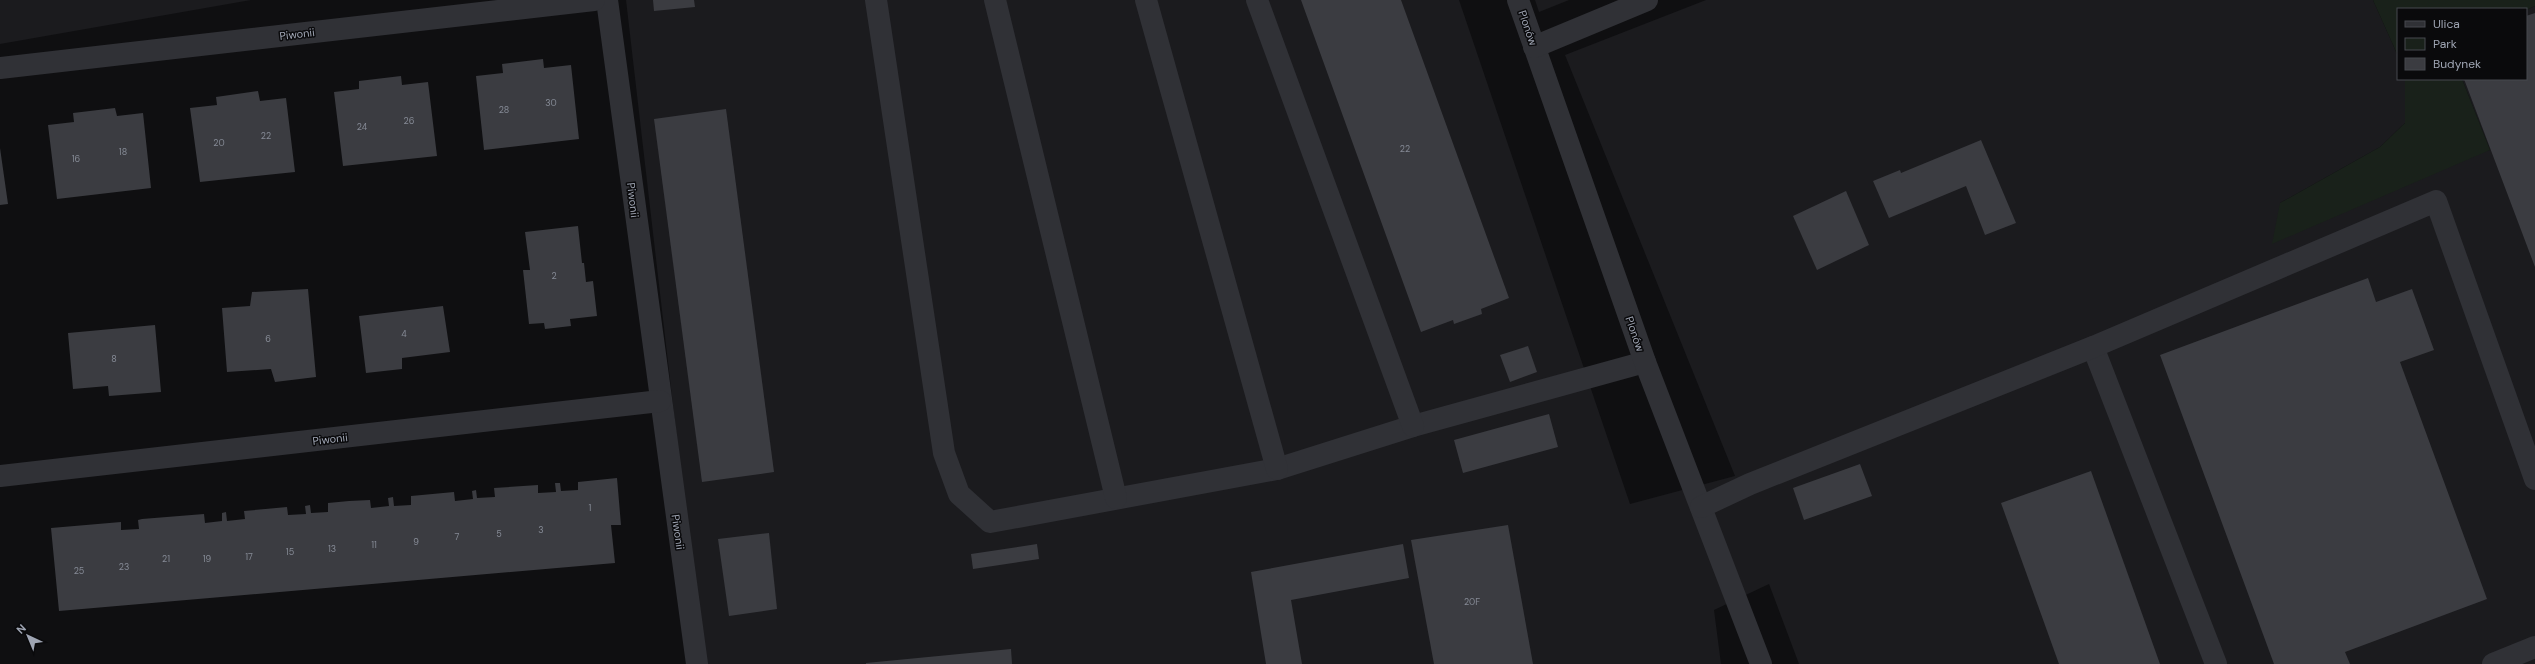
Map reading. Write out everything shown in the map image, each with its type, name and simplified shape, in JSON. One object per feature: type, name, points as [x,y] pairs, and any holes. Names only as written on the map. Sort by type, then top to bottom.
[{"type":"street","name":"Piwonii","points":[[0,68],[594,0]]},
{"type":"street","name":"Piwonii","points":[[607,0],[660,401],[697,664]]},
{"type":"street","points":[[876,0],[944,453],[959,494],[990,522],[1277,469],[1413,426],[1645,362]]},
{"type":"street","points":[[995,0],[1116,498]]},
{"type":"street","points":[[1146,0],[1277,469]]},
{"type":"street","points":[[1256,0],[1413,426]]},
{"type":"street","name":"Plonów","points":[[1518,0],[1645,362],[1761,664]]},
{"type":"street","points":[[1534,47],[1647,0]]},
{"type":"street","points":[[1701,507],[1750,484],[2093,347],[2436,201],[2535,479]]},
{"type":"street","points":[[2093,347],[2216,664]]},
{"type":"street","name":"Piwonii","points":[[0,476],[660,401]]},
{"type":"street","points":[[2493,664],[2535,647]]},
{"type":"shaded area","points":[[0,0],[251,0],[0,44]]},
{"type":"shaded area","points":[[626,0],[1459,0],[1630,504],[1735,476],[1565,55],[1706,0],[2373,0],[2397,54],[2397,80],[2405,80],[2405,123],[2380,147],[2280,203],[2490,150],[2462,80],[2527,80],[2527,10],[2535,6],[2535,664],[1799,664],[1769,584],[1714,610],[1721,664],[703,664]]},
{"type":"shaded area","points":[[1535,0],[1569,0],[1539,12]]},
{"type":"green space","points":[[2373,0],[2535,0],[2535,6],[2527,10],[2527,8],[2397,8],[2397,54]]},
{"type":"green space","points":[[2405,80],[2462,80],[2490,150],[2272,244],[2280,203],[2380,147],[2405,123]]},
{"type":"building","points":[[653,0],[694,0],[695,7],[654,11]]},
{"type":"building","points":[[1301,0],[1401,0],[1509,298],[1481,309],[1482,314],[1454,324],[1453,320],[1421,332]]},
{"type":"building","points":[[2535,13],[2535,267],[2464,80],[2527,80],[2527,16]]},
{"type":"building","points":[[543,59],[544,68],[571,65],[579,139],[484,150],[476,76],[503,73],[502,64]]},
{"type":"building","points":[[401,76],[402,85],[428,82],[437,156],[343,166],[334,92],[359,89],[359,81]]},
{"type":"building","points":[[258,91],[260,101],[286,98],[295,172],[200,182],[190,108],[217,105],[216,97]]},
{"type":"building","points":[[115,108],[117,116],[143,113],[151,188],[57,199],[48,125],[74,122],[73,113]]},
{"type":"building","points":[[726,109],[774,472],[702,482],[654,119]]},
{"type":"building","points":[[1981,140],[2016,223],[1985,235],[1966,186],[1889,218],[1873,181],[1900,170],[1901,173]]},
{"type":"building","points":[[0,148],[8,204],[0,205]]},
{"type":"building","points":[[1846,191],[1869,245],[1817,270],[1793,216]]},
{"type":"building","points":[[578,226],[582,263],[584,263],[586,282],[593,281],[597,316],[570,319],[571,326],[545,329],[544,323],[529,324],[523,270],[530,270],[525,232]]},
{"type":"building","points":[[2368,278],[2376,302],[2412,289],[2434,350],[2400,362],[2487,599],[2345,652],[2350,664],[2274,664],[2160,355]]},
{"type":"building","points":[[308,289],[316,377],[275,382],[271,369],[227,372],[222,308],[250,306],[252,292]]},
{"type":"building","points":[[443,306],[450,352],[402,358],[402,369],[366,373],[359,316]]},
{"type":"building","points":[[155,325],[161,392],[109,396],[108,386],[73,389],[68,333]]},
{"type":"building","points":[[1528,346],[1537,372],[1510,382],[1500,355]]},
{"type":"building","points":[[1549,414],[1558,447],[1463,473],[1454,440]]},
{"type":"building","points":[[1860,464],[1872,496],[1804,520],[1793,488]]},
{"type":"building","points":[[2091,471],[2160,664],[2059,664],[2001,503]]},
{"type":"building","points":[[617,478],[621,525],[611,525],[615,563],[59,611],[51,528],[121,522],[121,530],[139,529],[138,520],[142,519],[204,514],[205,523],[222,521],[222,513],[226,512],[227,521],[245,519],[244,511],[287,507],[288,515],[306,514],[305,506],[310,505],[311,513],[328,512],[328,503],[370,500],[371,508],[389,506],[388,498],[393,497],[394,506],[411,505],[411,496],[454,492],[455,501],[473,499],[472,491],[476,490],[477,498],[495,497],[494,488],[538,485],[538,493],[556,492],[555,483],[560,483],[561,491],[578,490],[578,482]]},
{"type":"building","points":[[1508,525],[1533,664],[1434,664],[1411,540]]},
{"type":"building","points":[[769,533],[777,609],[729,616],[718,539]]},
{"type":"building","points":[[1037,544],[1039,559],[973,569],[971,554]]},
{"type":"building","points":[[1403,544],[1409,578],[1291,600],[1302,664],[1266,664],[1251,572]]},
{"type":"building","points":[[1011,649],[1012,664],[866,664],[866,663]]}]
